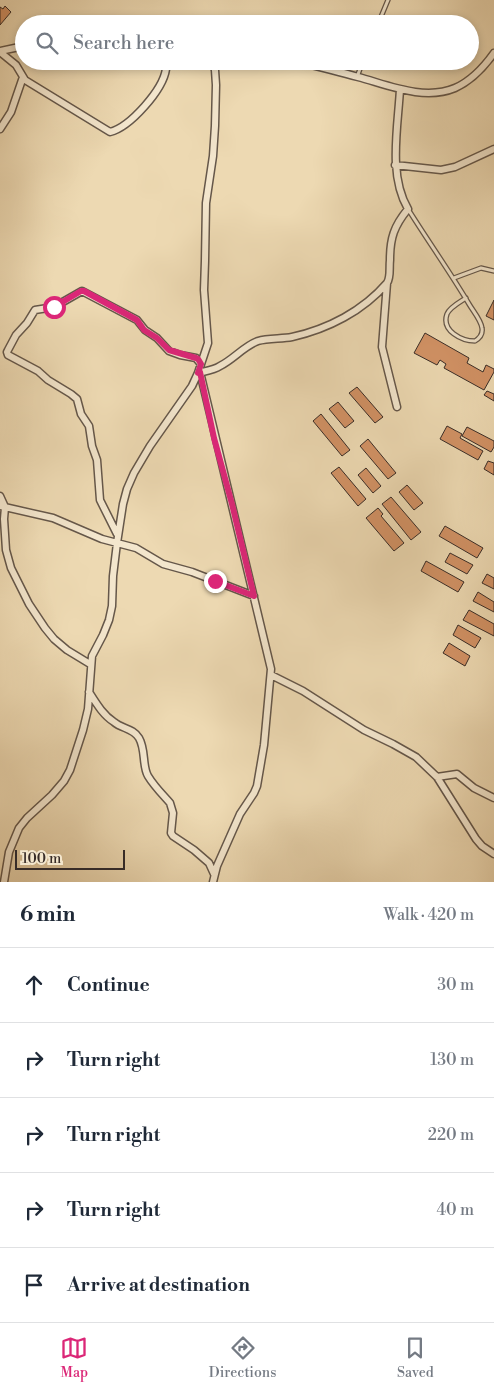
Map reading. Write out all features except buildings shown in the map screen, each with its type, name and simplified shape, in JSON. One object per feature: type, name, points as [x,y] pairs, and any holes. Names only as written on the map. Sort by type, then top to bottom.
[{"type":"street","points":[[0,51],[15,48]]},
{"type":"street","points":[[0,51],[15,64]]},
{"type":"street","points":[[330,70],[400,89],[433,92],[454,89],[465,83],[477,73],[494,52]]},
{"type":"street","points":[[19,70],[23,77],[110,132],[123,126],[141,110],[156,91],[166,70]]},
{"type":"street","points":[[4,882],[9,852],[19,828],[27,818],[52,796],[64,781],[70,770],[83,730],[88,709],[90,664],[109,620],[123,504],[134,473],[156,436],[184,398],[199,372],[208,343],[204,290],[206,203],[213,156],[216,117],[214,70]]},
{"type":"street","points":[[0,130],[10,112],[23,77]]},
{"type":"street","points":[[397,406],[382,347],[392,235],[396,225],[408,209],[400,190],[395,165],[400,89]]},
{"type":"street","points":[[395,165],[441,170],[456,167],[494,149]]},
{"type":"street","points":[[199,372],[220,367],[239,352],[260,341],[290,337],[328,326],[361,307],[387,284]]},
{"type":"street","points":[[118,536],[100,500],[97,460],[92,446],[89,426],[81,414],[77,399],[44,378],[38,370],[7,352],[35,310],[54,307],[82,291],[137,320],[144,330],[157,338],[169,350],[196,358],[201,364]]},
{"type":"street","points":[[199,372],[271,669],[264,745],[256,786],[254,793],[240,814],[214,874],[213,882]]},
{"type":"street","points":[[0,496],[3,506],[6,550],[11,568],[29,604],[54,639],[67,650],[90,664]]},
{"type":"street","points":[[3,506],[53,518],[102,539],[136,548],[163,564],[192,572],[254,596]]},
{"type":"street","points":[[271,675],[303,691],[364,730],[416,757],[437,777],[476,839],[482,846],[494,854]]},
{"type":"street","points":[[89,692],[114,723],[126,727],[139,738],[143,747],[148,776],[173,808],[173,836],[209,862],[214,874]]},
{"type":"street","points":[[437,777],[456,774],[474,788],[494,798]]},
{"type":"lane","points":[[382,15],[388,0]]},
{"type":"lane","points":[[357,77],[360,70]]},
{"type":"lane","points":[[408,209],[454,278],[466,298],[481,325],[480,337],[475,341],[468,341],[458,336],[449,328],[446,321],[447,314],[451,309],[466,298]]},
{"type":"lane","points":[[454,278],[480,268],[494,271]]},
{"type":"route","points":[[54,307],[84,291],[139,321],[144,330],[157,338],[164,347],[180,355],[196,358],[200,361],[198,373],[200,372],[214,438],[254,596],[215,581]]}]
